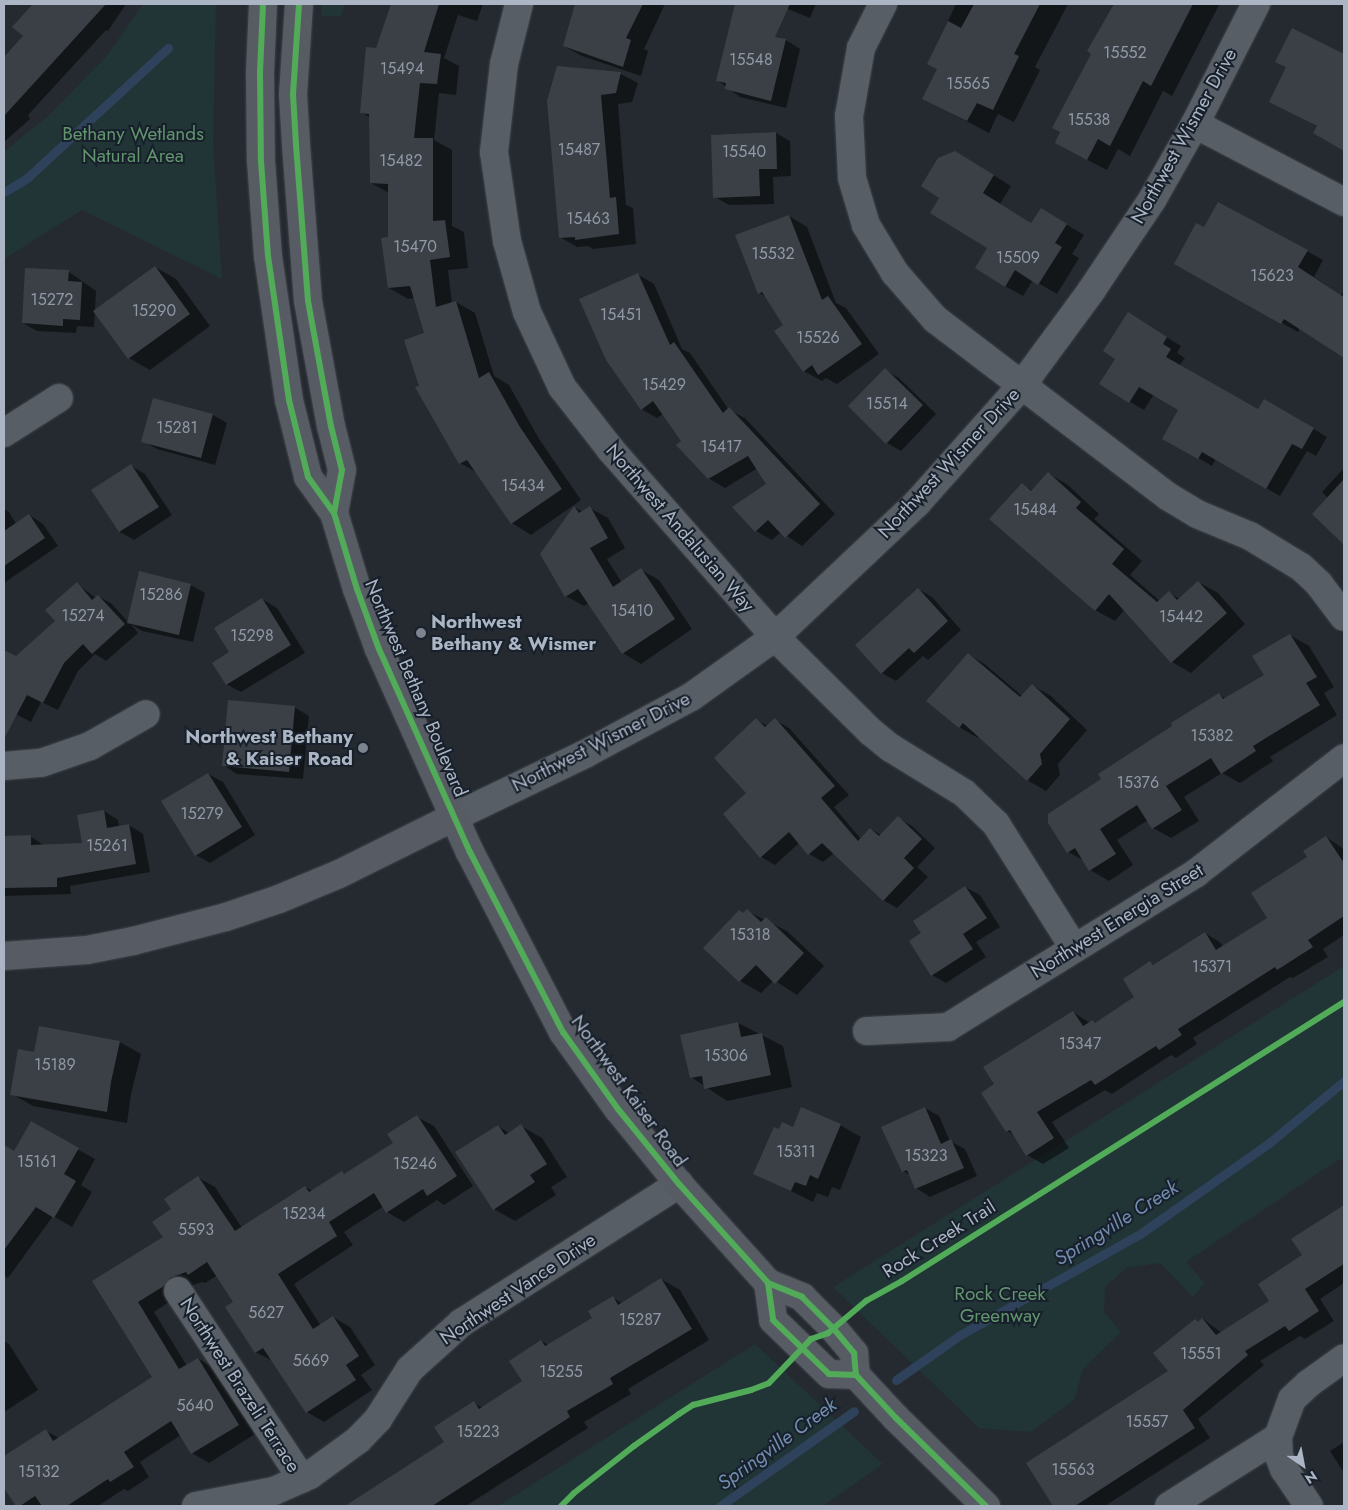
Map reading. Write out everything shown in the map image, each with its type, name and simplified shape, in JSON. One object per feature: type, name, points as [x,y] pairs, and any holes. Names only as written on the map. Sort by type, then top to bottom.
[{"type":"main road","name":"Northwest Bethany Boulevard","points":[[263,4],[260,72],[261,160],[268,256],[275,315],[289,400],[308,477],[334,513],[357,589],[379,648],[454,817]]},
{"type":"main road","name":"Northwest Bethany Boulevard","points":[[298,4],[293,94],[298,173],[308,301],[331,426],[342,470],[334,513]]},
{"type":"main road","points":[[4,956],[87,950],[133,941],[226,917],[279,899],[339,874],[454,817]]},
{"type":"main road","name":"Northwest Kaiser Road","points":[[454,817],[563,1032],[618,1110],[678,1184],[768,1283],[802,1297],[833,1328],[854,1354],[856,1374]]},
{"type":"main road","points":[[768,1283],[774,1320],[829,1374],[856,1374],[896,1418],[986,1506]]},
{"type":"street","name":"Northwest Andalusian Way","points":[[519,4],[504,64],[494,152],[507,242],[527,312],[562,387],[611,450],[775,637],[871,732],[891,748],[964,793],[996,824],[1074,948]]},
{"type":"street","points":[[884,4],[861,48],[849,116],[852,178],[866,225],[895,273],[935,319],[1169,497],[1196,514],[1250,536],[1301,566],[1320,584],[1344,617]]},
{"type":"street","name":"Northwest Wismer Drive","points":[[454,817],[585,754],[691,697],[775,637],[917,503],[1022,384],[1091,291],[1137,222],[1195,124],[1256,4]]},
{"type":"street","points":[[1195,124],[1344,202]]},
{"type":"street","points":[[4,433],[59,398]]},
{"type":"street","points":[[4,766],[41,763],[90,746],[146,714]]},
{"type":"street","name":"Northwest Energia Street","points":[[866,1031],[948,1027],[1196,872],[1344,758]]},
{"type":"street","name":"Northwest Vance Drive","points":[[196,1506],[256,1496],[302,1479],[358,1440],[378,1418],[410,1369],[461,1323],[678,1184]]},
{"type":"street","name":"Northwest Brazeli Terrace","points":[[178,1291],[302,1479]]},
{"type":"street","points":[[1309,1506],[1284,1469],[1279,1456],[1278,1437],[1292,1399],[1308,1384],[1344,1358]]},
{"type":"street","points":[[1169,1506],[1278,1437]]},
{"type":"green space","name":"Bethany Wetlands Natural Area","points":[[143,4],[216,4],[213,144],[222,279],[82,210],[4,259],[4,152],[49,115],[106,57]]},
{"type":"green space","points":[[322,4],[345,4],[341,16],[321,16]]},
{"type":"green space","name":"Rock Creek Greenway","points":[[1344,966],[1344,1159],[1336,1161],[1186,1262],[1205,1283],[1193,1297],[1160,1263],[1126,1268],[1105,1287],[1104,1312],[1121,1332],[1083,1369],[1074,1400],[1031,1432],[979,1428],[833,1287]]},
{"type":"green space","points":[[755,1344],[883,1464],[823,1506],[498,1506]]},
{"type":"building","points":[[33,4],[106,4],[4,116],[4,57],[23,36],[12,27]]},
{"type":"building","points":[[391,4],[439,4],[424,52],[441,54],[437,84],[420,83],[414,138],[433,138],[433,221],[445,220],[450,257],[430,260],[436,307],[456,301],[479,378],[489,372],[520,427],[562,489],[511,524],[467,460],[459,464],[415,387],[419,386],[404,340],[424,333],[410,286],[388,288],[381,238],[388,237],[388,184],[370,183],[369,114],[360,113],[366,47],[376,48]]},
{"type":"building","points":[[575,4],[643,4],[626,38],[631,40],[623,67],[563,46]]},
{"type":"building","points":[[735,4],[790,4],[775,37],[786,39],[771,101],[725,89],[726,83],[716,81]]},
{"type":"building","points":[[974,4],[1040,4],[1014,54],[1019,56],[993,110],[977,103],[967,121],[922,99],[937,69],[927,64],[948,21],[961,28]]},
{"type":"building","points":[[1114,4],[1193,4],[1151,86],[1143,81],[1110,146],[1098,139],[1087,160],[1055,143],[1060,132],[1052,128],[1091,54],[1087,51]]},
{"type":"building","points":[[1292,28],[1344,54],[1344,151],[1313,133],[1317,126],[1269,102],[1286,67],[1275,62]]},
{"type":"building","points":[[557,66],[621,72],[616,93],[601,95],[610,198],[616,197],[619,234],[575,240],[575,237],[559,238],[547,101]]},
{"type":"building","points":[[776,132],[777,169],[759,169],[760,196],[713,198],[711,135]]},
{"type":"building","points":[[955,151],[994,175],[983,193],[1031,223],[1041,208],[1067,224],[1055,243],[1062,247],[1038,285],[1015,270],[1005,287],[975,268],[987,248],[930,213],[939,198],[921,186],[938,158]]},
{"type":"building","points":[[1218,202],[1308,250],[1298,267],[1344,297],[1344,358],[1284,319],[1281,324],[1174,264],[1196,223],[1204,227]]},
{"type":"building","points":[[789,215],[822,300],[828,296],[862,344],[818,375],[812,365],[803,372],[774,331],[783,325],[762,292],[758,294],[735,235]]},
{"type":"building","points":[[155,266],[190,314],[128,359],[93,311]]},
{"type":"building","points":[[25,268],[69,270],[68,281],[82,282],[80,320],[63,319],[63,326],[22,323]]},
{"type":"building","points":[[638,273],[670,345],[674,342],[723,413],[729,407],[820,504],[785,538],[768,520],[755,532],[732,507],[766,484],[748,456],[708,479],[676,445],[681,441],[653,401],[641,410],[606,360],[579,299]]},
{"type":"building","points":[[1128,312],[1167,337],[1163,344],[1171,349],[1166,357],[1258,409],[1264,399],[1314,428],[1302,449],[1292,444],[1266,489],[1202,452],[1198,459],[1162,439],[1178,410],[1139,387],[1129,403],[1099,384],[1115,359],[1103,351]]},
{"type":"building","points":[[885,368],[923,405],[886,444],[848,406]]},
{"type":"building","points":[[153,398],[213,414],[201,458],[141,442]]},
{"type":"building","points":[[131,464],[159,507],[119,532],[91,490]]},
{"type":"building","points":[[1048,472],[1081,502],[1076,508],[1124,549],[1112,564],[1157,602],[1169,591],[1177,600],[1198,581],[1227,613],[1171,663],[1109,594],[1095,611],[989,519],[1022,483],[1031,491]]},
{"type":"building","points":[[1344,479],[1344,545],[1312,514]]},
{"type":"building","points":[[574,506],[579,513],[590,506],[608,538],[590,548],[613,587],[641,568],[675,619],[622,654],[578,589],[565,597],[540,554]]},
{"type":"building","points":[[29,514],[45,538],[4,566],[4,531]]},
{"type":"building","points":[[139,571],[191,584],[179,635],[127,623]]},
{"type":"building","points":[[77,582],[92,600],[98,595],[125,624],[92,654],[83,644],[64,663],[43,703],[27,695],[4,739],[4,650],[16,656],[55,621],[45,610]]},
{"type":"building","points":[[918,588],[948,621],[914,653],[909,648],[881,674],[855,645]]},
{"type":"building","points":[[262,598],[291,645],[226,685],[212,663],[229,652],[214,628]]},
{"type":"building","points":[[1290,634],[1317,677],[1306,683],[1320,705],[1253,746],[1256,751],[1221,774],[1211,758],[1166,786],[1182,810],[1152,829],[1137,805],[1100,829],[1116,854],[1089,871],[1075,848],[1067,853],[1048,823],[1048,814],[1101,779],[1098,774],[1172,726],[1171,723],[1219,693],[1223,699],[1264,675],[1252,656]]},
{"type":"building","points":[[968,653],[1020,697],[1032,684],[1070,719],[1040,754],[1042,764],[1027,781],[963,723],[959,728],[926,701]]},
{"type":"building","points":[[228,700],[295,706],[289,772],[222,766]]},
{"type":"building","points":[[756,718],[765,727],[775,718],[835,786],[821,798],[858,841],[870,828],[879,836],[898,816],[922,839],[904,858],[914,868],[883,901],[822,843],[808,855],[789,832],[760,858],[723,814],[746,793],[714,758]]},
{"type":"building","points":[[208,773],[242,827],[195,856],[161,801]]},
{"type":"building","points":[[104,810],[107,828],[129,824],[136,864],[57,878],[57,887],[4,888],[4,836],[31,835],[31,845],[82,843],[77,815]]},
{"type":"building","points":[[1326,836],[1344,863],[1344,916],[1308,940],[1313,947],[1277,970],[1275,967],[1178,1029],[1182,1035],[1159,1050],[1156,1046],[1095,1085],[1091,1080],[1037,1112],[1054,1138],[1026,1156],[1010,1130],[1006,1132],[981,1093],[994,1084],[983,1067],[1073,1011],[1083,1026],[1093,1020],[1095,1023],[1134,997],[1123,979],[1150,961],[1153,965],[1205,932],[1216,950],[1267,918],[1251,893],[1307,857],[1303,851]]},
{"type":"building","points":[[965,886],[987,918],[963,934],[973,949],[931,976],[909,941],[921,933],[913,921]]},
{"type":"building","points":[[747,909],[761,922],[766,917],[804,953],[775,984],[756,965],[739,982],[703,948],[739,910],[743,913]]},
{"type":"building","points":[[738,1022],[741,1037],[762,1033],[771,1075],[704,1089],[702,1076],[690,1078],[680,1035]]},
{"type":"building","points":[[39,1026],[120,1041],[107,1112],[10,1095],[18,1049],[34,1052]]},
{"type":"building","points":[[801,1107],[841,1124],[818,1179],[810,1175],[806,1186],[795,1182],[791,1191],[753,1174],[774,1127],[779,1129],[782,1122],[793,1127]]},
{"type":"building","points":[[925,1107],[941,1144],[951,1139],[964,1168],[915,1189],[907,1170],[902,1172],[881,1127]]},
{"type":"building","points":[[417,1115],[457,1176],[427,1196],[423,1189],[386,1213],[374,1193],[329,1222],[337,1236],[278,1274],[313,1329],[333,1316],[359,1356],[346,1365],[356,1380],[306,1413],[263,1348],[255,1353],[225,1307],[233,1302],[207,1262],[188,1275],[186,1272],[170,1278],[164,1286],[138,1302],[179,1369],[198,1358],[239,1425],[191,1454],[171,1421],[124,1452],[134,1467],[110,1482],[108,1479],[67,1506],[42,1506],[35,1496],[20,1506],[16,1506],[4,1488],[4,1456],[46,1429],[53,1441],[152,1377],[92,1281],[163,1237],[152,1222],[171,1209],[164,1199],[198,1176],[235,1231],[305,1186],[309,1192],[342,1171],[344,1174],[393,1143],[387,1134]]},
{"type":"building","points":[[31,1121],[79,1148],[64,1174],[76,1181],[54,1218],[36,1207],[4,1250],[4,1145],[14,1151]]},
{"type":"building","points":[[521,1124],[547,1164],[530,1175],[535,1182],[493,1210],[455,1152],[498,1125],[505,1135]]},
{"type":"building","points":[[1344,1205],[1344,1264],[1305,1289],[1319,1311],[1289,1331],[1285,1326],[1245,1351],[1248,1355],[1183,1410],[1195,1428],[1075,1506],[1053,1506],[1026,1463],[1168,1371],[1153,1353],[1195,1319],[1198,1322],[1202,1318],[1216,1335],[1269,1301],[1258,1284],[1302,1255],[1291,1239]]},
{"type":"building","points":[[661,1278],[692,1329],[610,1378],[613,1384],[567,1411],[570,1417],[432,1506],[345,1506],[444,1442],[434,1427],[474,1401],[479,1409],[522,1381],[509,1361],[541,1340],[545,1346],[592,1318],[588,1311],[613,1296],[618,1305]]},
{"type":"waterway","points":[[4,192],[27,178],[168,48]]},
{"type":"waterway","name":"Springville Creek","points":[[896,1380],[960,1335],[1140,1234],[1269,1143],[1344,1081]]},
{"type":"waterway","name":"Springville Creek","points":[[720,1506],[854,1411]]},
{"type":"cycle path","points":[[263,4],[260,72],[261,161],[268,256],[289,400],[308,477],[334,513],[357,589],[379,649],[470,852],[563,1032],[618,1109],[679,1184],[768,1283],[802,1297],[833,1328],[854,1353],[856,1375],[896,1418],[986,1506]]},
{"type":"cycle path","points":[[299,4],[293,94],[296,145],[308,301],[331,426],[342,470],[334,513]]},
{"type":"cycle path","name":"Rock Creek Trail","points":[[561,1506],[574,1493],[634,1446],[679,1414],[693,1405],[751,1390],[769,1383],[811,1339],[828,1333],[866,1301],[902,1281],[1344,1002]]},
{"type":"cycle path","points":[[768,1283],[773,1320],[829,1374],[856,1375]]},
{"type":"place","name":"Northwest Bethany & Wismer","points":[[421,633]]},
{"type":"place","name":"Northwest Bethany & Kaiser Road","points":[[363,748]]}]
